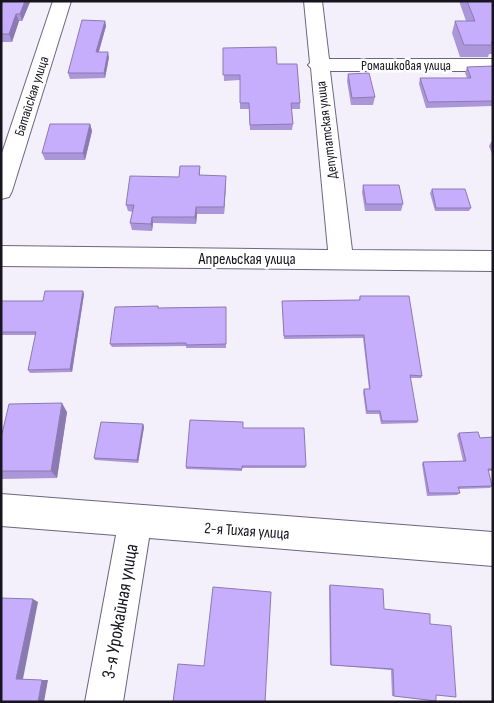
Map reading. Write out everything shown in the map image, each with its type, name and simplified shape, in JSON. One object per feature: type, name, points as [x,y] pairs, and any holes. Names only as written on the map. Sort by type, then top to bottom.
[{"type":"street","name":"Батайская улица","points":[[1,191],[62,1]]},
{"type":"street","name":"Депутатская улица","points":[[313,1],[318,65],[341,259]]},
{"type":"street","name":"Ромашковая улица","points":[[318,65],[493,65]]},
{"type":"street","name":"Апрельская улица","points":[[1,256],[493,260]]},
{"type":"street","name":"2-я Тихая улица","points":[[1,510],[493,548]]},
{"type":"street","name":"3-я Урожайная улица","points":[[104,702],[135,521]]},
{"type":"building","points":[[3,1],[25,1],[20,14],[16,14],[9,34],[1,34],[1,5]]},
{"type":"building","points":[[467,1],[493,1],[493,42],[491,42],[493,45],[464,45],[455,21],[475,21]]},
{"type":"building","points":[[82,20],[105,21],[96,52],[108,52],[104,73],[68,73]]},
{"type":"building","points":[[276,47],[277,64],[297,64],[300,103],[291,103],[293,124],[250,125],[249,103],[240,103],[240,75],[223,75],[223,48]]},
{"type":"building","points":[[493,66],[493,101],[428,102],[420,78],[471,78],[467,67]]},
{"type":"building","points":[[369,73],[375,97],[352,98],[348,74]]},
{"type":"building","points":[[50,124],[90,124],[83,153],[42,153]]},
{"type":"building","points":[[180,166],[200,166],[199,175],[226,176],[224,207],[196,207],[195,217],[152,217],[151,224],[130,223],[134,205],[126,205],[130,176],[179,177]]},
{"type":"building","points":[[363,185],[399,185],[403,204],[366,204]]},
{"type":"building","points":[[432,189],[465,189],[471,208],[436,208]]},
{"type":"building","points":[[45,291],[83,291],[70,369],[28,370],[36,332],[1,332],[1,301],[43,301]]},
{"type":"building","points":[[360,296],[409,296],[422,376],[410,375],[418,421],[382,421],[380,411],[367,411],[364,389],[370,389],[364,335],[284,336],[282,301],[360,300]]},
{"type":"building","points":[[158,306],[158,308],[226,307],[226,344],[110,344],[115,307]]},
{"type":"building","points":[[62,403],[51,471],[1,471],[1,438],[9,404]]},
{"type":"building","points":[[190,420],[243,422],[243,428],[304,428],[306,466],[242,466],[242,469],[186,467]]},
{"type":"building","points":[[101,422],[143,424],[137,460],[94,458]]},
{"type":"building","points":[[478,432],[480,438],[493,437],[493,469],[488,469],[492,486],[458,487],[460,493],[429,493],[423,462],[466,461],[459,433]]},
{"type":"building","points":[[330,585],[383,589],[384,609],[430,614],[430,624],[451,626],[456,697],[436,695],[436,701],[394,696],[393,669],[331,665]]},
{"type":"building","points":[[213,587],[271,592],[265,702],[173,702],[178,664],[204,666]]},
{"type":"building","points":[[1,598],[33,599],[16,679],[42,680],[38,702],[1,702]]}]
